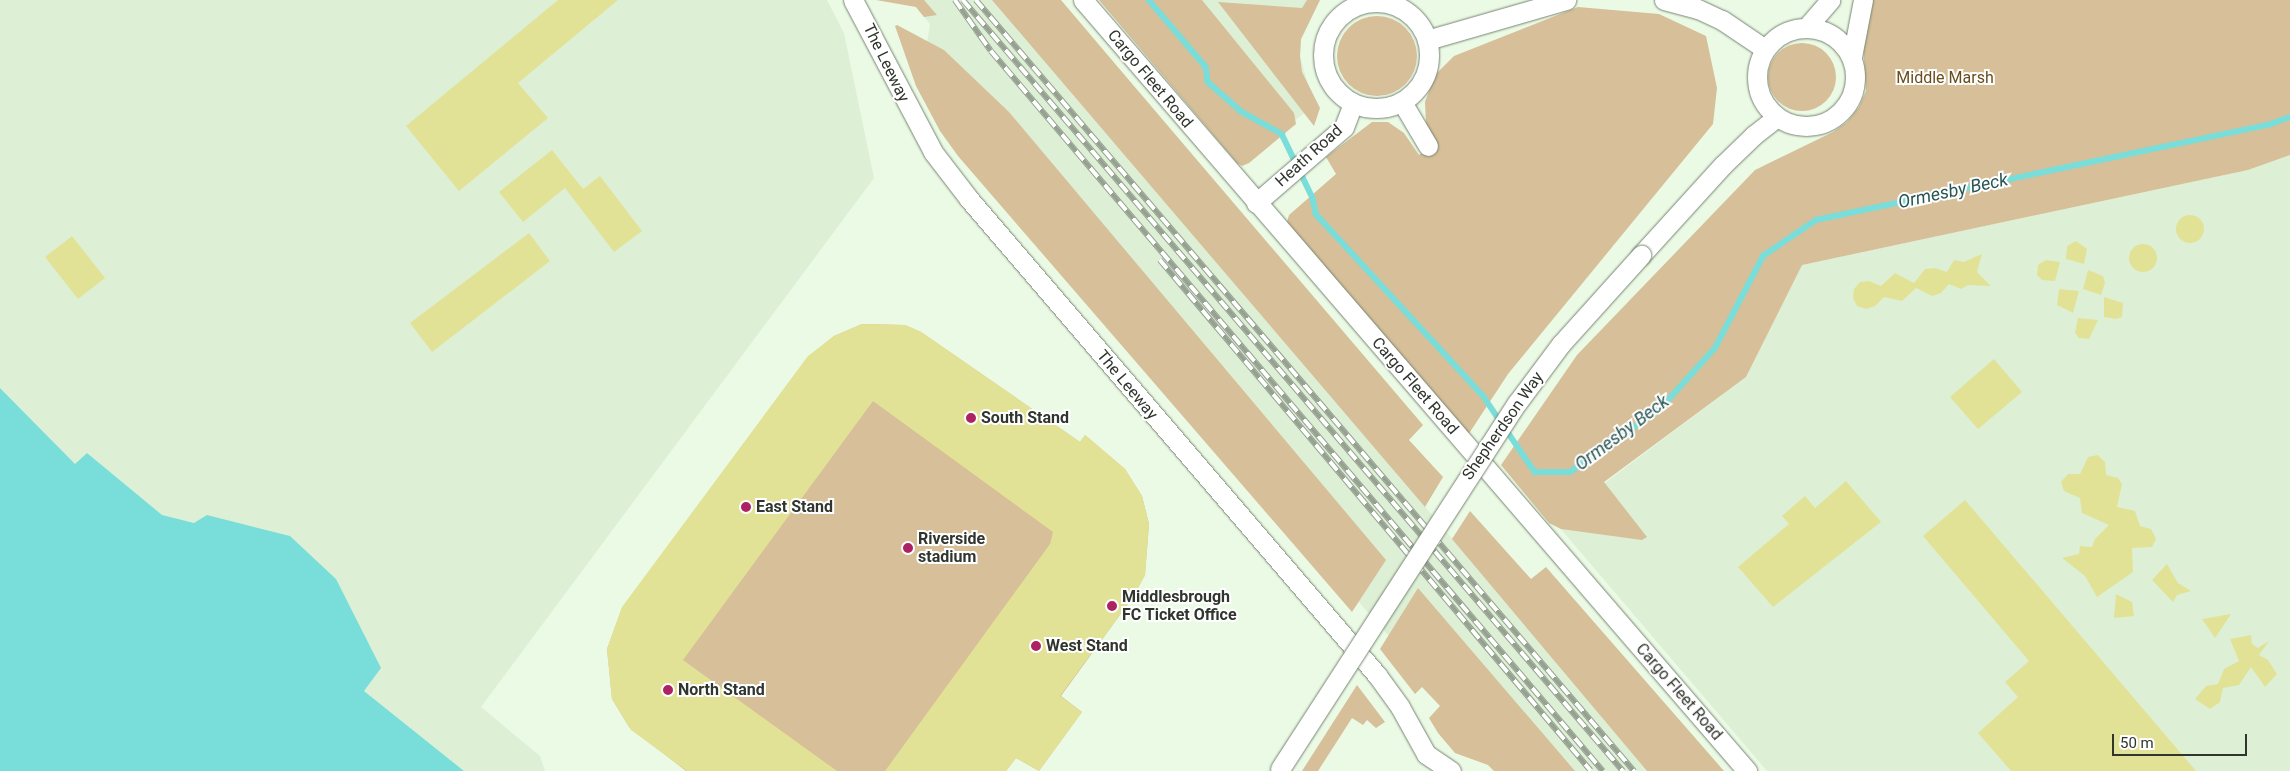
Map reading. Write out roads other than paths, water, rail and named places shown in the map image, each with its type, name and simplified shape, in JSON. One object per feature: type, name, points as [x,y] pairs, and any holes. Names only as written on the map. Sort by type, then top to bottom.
[{"type":"street","name":"The Leeway","points":[[853,0],[933,152],[969,199],[1376,675],[1400,707],[1426,763],[1451,771]]},
{"type":"street","name":"Cargo Fleet Road","points":[[1083,0],[1747,771]]},
{"type":"street","points":[[1338,18],[1352,7],[1370,2],[1402,5],[1419,23],[1427,40],[1429,58],[1426,76],[1416,91],[1402,102],[1386,108],[1370,108],[1353,104],[1337,92],[1326,75],[1322,55],[1327,35],[1347,0]]},
{"type":"street","points":[[1427,40],[1566,0]]},
{"type":"street","points":[[1664,0],[1722,20],[1765,48]]},
{"type":"street","points":[[1806,28],[1830,0]]},
{"type":"street","points":[[1852,57],[1843,44],[1823,31],[1806,28],[1791,30],[1765,48],[1758,60],[1756,80],[1759,96],[1776,118],[1804,127],[1823,124],[1838,116],[1851,99],[1855,81],[1852,57],[1862,0]]},
{"type":"street","points":[[1402,102],[1428,146]]},
{"type":"street","name":"Heath Road","points":[[1256,203],[1344,127],[1353,104]]},
{"type":"street","name":"Shepherdson Way","points":[[1279,770],[1517,403],[1561,344],[1723,165],[1754,135],[1776,118]]},
{"type":"water","points":[[0,388],[75,464],[87,453],[162,515],[194,523],[207,515],[290,536],[336,579],[381,668],[364,691],[464,771],[0,771]]},
{"type":"waterway","name":"Ormesby Beck","points":[[1149,0],[1206,67],[1208,82],[1242,112],[1282,134],[1313,198],[1316,214],[1484,397],[1535,472],[1570,472],[1660,409],[1715,348],[1763,256],[1816,220],[2268,125],[2290,117]]},
{"type":"railway","points":[[955,0],[991,51],[1603,771]]},
{"type":"railway","points":[[963,0],[1623,771]]},
{"type":"railway","points":[[976,0],[1634,771]]},
{"type":"railway","points":[[1160,260],[1591,771]]},
{"type":"place","name":"South Stand","points":[[971,418]]},
{"type":"place","name":"East Stand","points":[[746,507]]},
{"type":"place","name":"Riverside stadium","points":[[908,548]]},
{"type":"place","name":"Middlesbrough FC Ticket Office","points":[[1112,606]]},
{"type":"place","name":"West Stand","points":[[1036,646]]},
{"type":"place","name":"North Stand","points":[[668,690]]},
{"type":"park label","name":"Middle Marsh","points":[[1945,78]]}]
